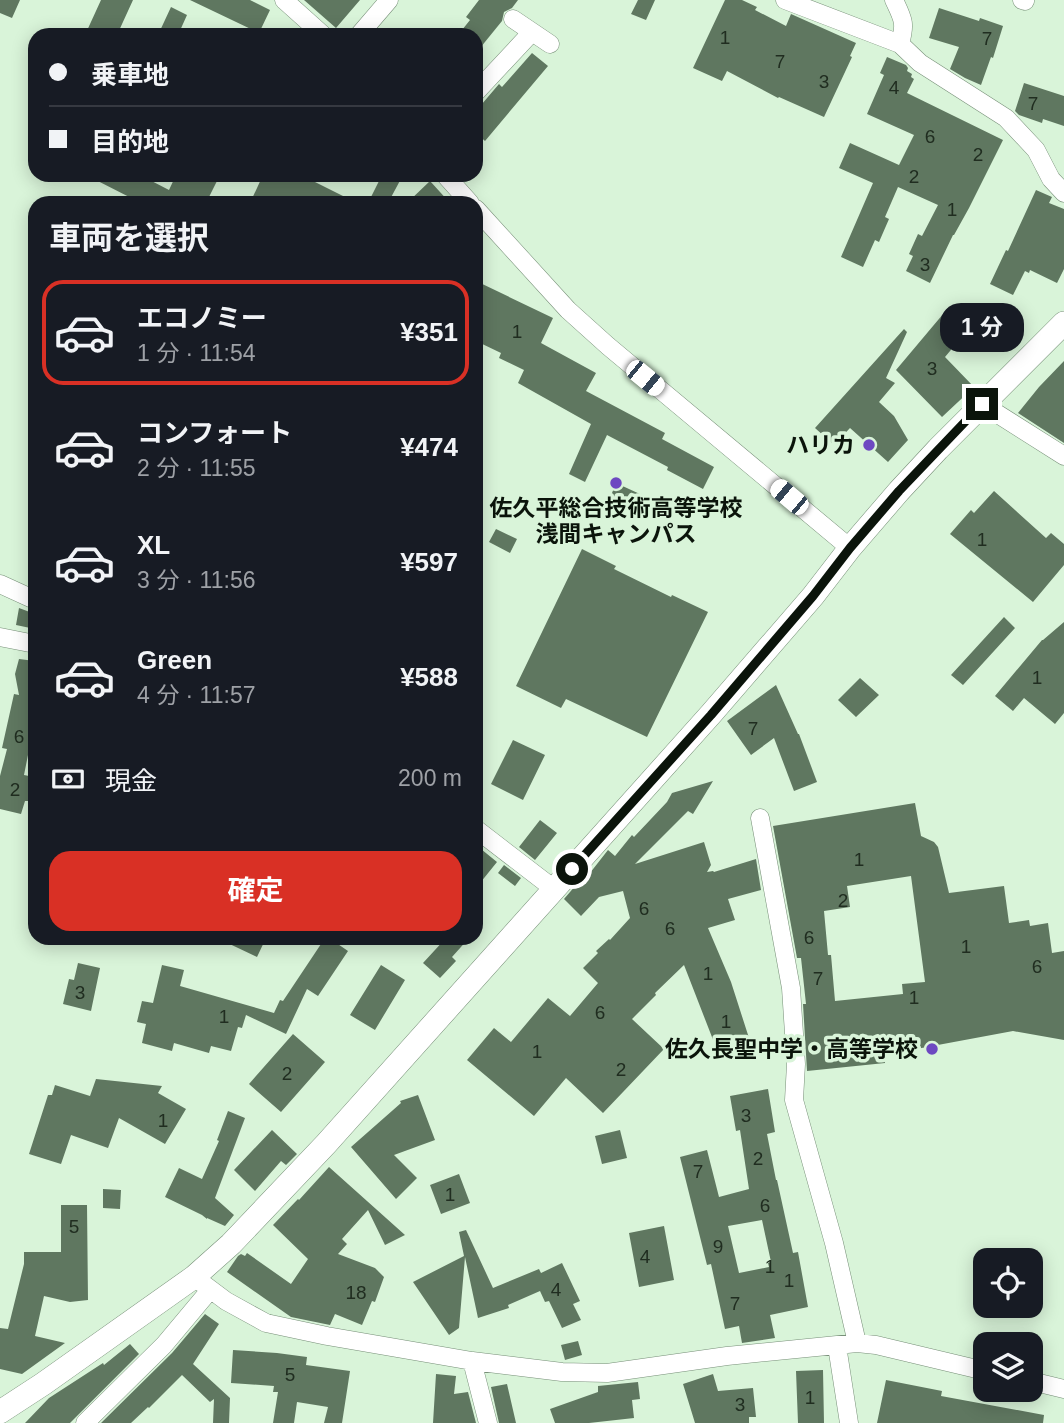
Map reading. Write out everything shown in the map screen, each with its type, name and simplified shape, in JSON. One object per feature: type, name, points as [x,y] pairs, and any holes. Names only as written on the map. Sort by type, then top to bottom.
[{"type":"street","points":[[365,28],[389,0]]},
{"type":"street","points":[[785,0],[900,44],[920,63],[1006,118],[1036,150],[1051,179],[1064,193]]},
{"type":"street","points":[[894,0],[904,29],[900,44]]},
{"type":"street","points":[[287,1],[316,28]]},
{"type":"street","points":[[513,19],[550,44]]},
{"type":"street","points":[[483,84],[532,32]]},
{"type":"street","points":[[452,182],[464,196]]},
{"type":"street","points":[[483,217],[568,310],[850,548]]},
{"type":"street","points":[[85,1423],[164,1345],[202,1283],[231,1244],[326,1144],[711,715],[899,491],[1064,323]]},
{"type":"street","points":[[982,404],[1064,456]]},
{"type":"street","points":[[0,584],[28,597]]},
{"type":"street","points":[[0,637],[28,643]]},
{"type":"street","points":[[760,818],[792,988],[796,1064],[794,1100],[834,1243],[857,1343]]},
{"type":"street","points":[[483,834],[554,889]]},
{"type":"street","points":[[202,1283],[266,1323],[472,1361],[562,1372],[607,1373],[727,1356],[857,1343],[973,1368]]},
{"type":"street","points":[[0,1412],[202,1283]]},
{"type":"street","points":[[837,1346],[849,1423]]},
{"type":"street","points":[[472,1361],[488,1423]]},
{"type":"street","points":[[1043,1384],[1064,1389]]},
{"type":"building","points":[[0,0],[20,0],[12,18],[0,13]]},
{"type":"building","points":[[101,0],[133,0],[120,28],[88,28]]},
{"type":"building","points":[[190,0],[250,0],[270,10],[261,28],[249,28]]},
{"type":"building","points":[[304,0],[360,0],[336,28]]},
{"type":"building","points":[[479,0],[518,0],[512,8],[504,12],[502,21],[483,44],[483,28],[464,28],[470,20],[466,17]]},
{"type":"building","points":[[638,0],[655,0],[646,20],[631,14]]},
{"type":"building","points":[[725,0],[742,0],[786,26],[791,14],[856,43],[824,117],[778,98],[727,71],[722,81],[693,68]]},
{"type":"building","points":[[171,7],[187,15],[181,28],[161,28]]},
{"type":"building","points":[[939,8],[1003,26],[981,85],[950,69],[959,47],[929,38]]},
{"type":"building","points":[[532,53],[548,66],[485,141],[483,103],[499,84],[502,87]]},
{"type":"building","points":[[887,57],[906,65],[907,71],[912,74],[914,79],[907,93],[1003,140],[930,283],[906,271],[913,256],[909,254],[918,234],[922,236],[938,205],[898,187],[885,217],[889,219],[879,242],[875,240],[863,267],[841,257],[873,183],[839,168],[850,143],[899,165],[914,135],[867,114],[884,75],[880,73]]},
{"type":"building","points":[[1024,83],[1064,96],[1064,126],[1043,119],[1042,123],[1015,111]]},
{"type":"building","points":[[100,182],[154,182],[169,190],[173,182],[216,182],[210,196],[127,196]]},
{"type":"building","points":[[260,182],[315,182],[343,196],[253,196]]},
{"type":"building","points":[[378,182],[399,182],[392,196],[372,196]]},
{"type":"building","points":[[431,182],[444,196],[414,196]]},
{"type":"building","points":[[1036,190],[1052,197],[1049,203],[1064,209],[1064,269],[1057,283],[1030,270],[1029,273],[1025,271],[1013,295],[990,284]]},
{"type":"building","points":[[483,284],[553,318],[541,343],[596,373],[586,391],[665,433],[662,439],[714,467],[703,489],[607,435],[585,482],[569,474],[591,424],[518,383],[524,370],[499,358],[501,353],[483,344]]},
{"type":"building","points":[[949,307],[966,322],[960,329],[965,333],[945,357],[974,387],[942,417],[896,370]]},
{"type":"building","points":[[904,329],[907,332],[886,378],[895,383],[879,402],[894,416],[908,440],[888,462],[850,428],[834,445],[815,428]]},
{"type":"building","points":[[1064,361],[1064,443],[1018,413]]},
{"type":"building","points":[[616,483],[655,501],[649,516],[610,498]]},
{"type":"building","points":[[994,491],[1046,538],[1051,533],[1064,544],[1064,565],[1033,602],[950,534],[971,510],[974,513]]},
{"type":"building","points":[[496,529],[517,539],[510,553],[489,542]]},
{"type":"building","points":[[582,549],[616,566],[614,569],[708,612],[647,737],[566,699],[561,708],[516,686]]},
{"type":"building","points":[[19,608],[28,611],[28,628],[16,625]]},
{"type":"building","points":[[1004,617],[1015,628],[963,685],[951,675]]},
{"type":"building","points":[[1064,622],[1064,713],[1055,724],[1024,698],[1013,711],[995,696],[1042,640]]},
{"type":"building","points":[[19,659],[28,660],[28,755],[24,775],[28,776],[28,801],[25,801],[21,814],[0,809],[0,776],[7,749],[2,748],[14,694],[19,695],[15,674]]},
{"type":"building","points":[[860,678],[879,695],[856,717],[838,700]]},
{"type":"building","points":[[776,685],[799,734],[817,782],[794,791],[774,738],[751,755],[727,721]]},
{"type":"building","points":[[513,740],[545,755],[523,800],[491,784]]},
{"type":"building","points":[[713,781],[693,814],[688,811],[635,864],[704,842],[711,865],[707,872],[756,859],[761,890],[728,899],[735,920],[708,928],[731,982],[749,1038],[717,1050],[684,965],[632,1019],[664,1049],[603,1113],[566,1078],[534,1116],[467,1060],[494,1028],[511,1042],[548,998],[570,1016],[598,983],[583,968],[598,953],[596,951],[630,918],[623,891],[599,897],[581,916],[564,899],[576,885],[579,887],[608,850],[615,856],[632,835],[634,837],[667,802],[672,793]]},
{"type":"building","points":[[915,803],[921,836],[938,847],[949,893],[1004,886],[1009,923],[1029,920],[1030,926],[1048,923],[1052,953],[1064,951],[1064,1040],[1013,1031],[884,1055],[885,1063],[807,1071],[803,1004],[806,1004],[801,958],[797,958],[773,826]],"holes":[[[911,876],[925,982],[902,984],[903,994],[835,1001],[824,911],[850,907],[847,886]]]},
{"type":"building","points":[[540,820],[557,833],[535,860],[519,847]]},
{"type":"building","points":[[483,851],[497,862],[483,879]]},
{"type":"building","points":[[504,865],[521,878],[515,886],[498,873]]},
{"type":"building","points":[[232,945],[263,945],[257,957]]},
{"type":"building","points":[[320,945],[339,945],[348,951],[318,996],[307,989],[286,1034],[246,1015],[242,1028],[238,1027],[231,1051],[211,1046],[209,1053],[174,1043],[172,1051],[142,1043],[146,1024],[137,1022],[142,1001],[153,1003],[162,965],[184,970],[180,986],[274,1013],[280,1000],[283,1001]]},
{"type":"building","points":[[440,945],[463,945],[452,957],[456,961],[440,978],[423,963]]},
{"type":"building","points":[[78,963],[100,968],[91,1011],[63,1004],[69,979],[74,980]]},
{"type":"building","points":[[381,965],[405,980],[375,1030],[350,1015]]},
{"type":"building","points":[[293,1034],[325,1062],[281,1112],[249,1084]]},
{"type":"building","points":[[96,1079],[162,1086],[158,1093],[186,1109],[165,1144],[119,1118],[108,1148],[71,1135],[61,1164],[29,1154],[48,1095],[52,1095],[55,1085],[90,1096]]},
{"type":"building","points":[[768,1089],[775,1132],[767,1134],[793,1253],[798,1252],[808,1307],[770,1315],[775,1338],[742,1343],[739,1326],[725,1329],[711,1264],[707,1265],[680,1157],[707,1150],[719,1197],[749,1189],[740,1130],[736,1131],[730,1096]],"holes":[[[762,1220],[771,1262],[768,1263],[769,1267],[739,1273],[728,1226]]]},
{"type":"building","points":[[418,1095],[435,1140],[394,1155],[417,1178],[396,1199],[351,1147],[401,1103],[400,1101]]},
{"type":"building","points":[[228,1111],[245,1118],[215,1198],[234,1215],[225,1226],[165,1197],[179,1168],[202,1179],[219,1141],[217,1140]]},
{"type":"building","points":[[272,1130],[297,1154],[286,1165],[281,1161],[255,1191],[234,1170]]},
{"type":"building","points":[[620,1130],[627,1158],[602,1164],[595,1136]]},
{"type":"building","points":[[329,1167],[405,1235],[385,1245],[368,1210],[342,1239],[347,1244],[338,1254],[375,1268],[384,1277],[375,1302],[372,1301],[362,1325],[335,1314],[330,1325],[291,1317],[227,1272],[238,1256],[245,1256],[247,1253],[291,1284],[308,1259],[273,1225]]},
{"type":"building","points":[[459,1174],[470,1203],[441,1214],[430,1185]]},
{"type":"building","points":[[103,1189],[121,1190],[120,1209],[103,1208]]},
{"type":"building","points":[[61,1205],[87,1205],[88,1300],[70,1302],[44,1296],[35,1336],[65,1343],[22,1374],[0,1369],[0,1328],[8,1329],[24,1264],[24,1252],[61,1252]]},
{"type":"building","points":[[664,1226],[674,1280],[639,1287],[629,1233]]},
{"type":"building","points":[[466,1230],[493,1288],[539,1269],[541,1273],[562,1263],[580,1301],[573,1304],[581,1320],[562,1328],[549,1301],[545,1302],[540,1291],[508,1305],[509,1308],[478,1318],[465,1257],[459,1328],[449,1335],[413,1282],[464,1256],[459,1232]]},
{"type":"building","points":[[205,1314],[219,1324],[193,1364],[230,1398],[229,1423],[213,1423],[214,1399],[210,1402],[182,1375],[131,1423],[101,1423],[172,1353]]},
{"type":"building","points":[[578,1341],[582,1355],[565,1360],[561,1345]]},
{"type":"building","points":[[130,1344],[139,1354],[70,1423],[25,1423],[49,1398],[103,1363],[104,1365]]},
{"type":"building","points":[[233,1350],[307,1357],[306,1365],[350,1371],[342,1423],[324,1423],[328,1407],[297,1402],[294,1423],[273,1423],[278,1392],[273,1392],[274,1386],[231,1383]]},
{"type":"building","points":[[823,1370],[824,1423],[798,1423],[796,1371]]},
{"type":"building","points":[[436,1374],[456,1376],[454,1394],[468,1392],[476,1423],[433,1423]]},
{"type":"building","points":[[713,1374],[718,1391],[753,1388],[756,1417],[749,1417],[749,1423],[695,1423],[683,1384]]},
{"type":"building","points":[[886,1380],[942,1391],[941,1396],[1044,1415],[1043,1423],[877,1423]]},
{"type":"building","points":[[638,1382],[640,1399],[632,1400],[634,1418],[589,1423],[555,1423],[550,1409],[598,1392],[598,1386]]},
{"type":"building","points":[[507,1384],[516,1423],[499,1423],[491,1387]]},
{"type":"place","name":"ハリカ","points":[[869,445]]},
{"type":"place","name":"佐久平総合技術高等学校 浅間キャンパス","points":[[616,483]]},
{"type":"place","name":"佐久長聖中学・高等学校","points":[[932,1049]]},
{"type":"route","points":[[572,869],[711,715],[899,491],[982,404]]}]
